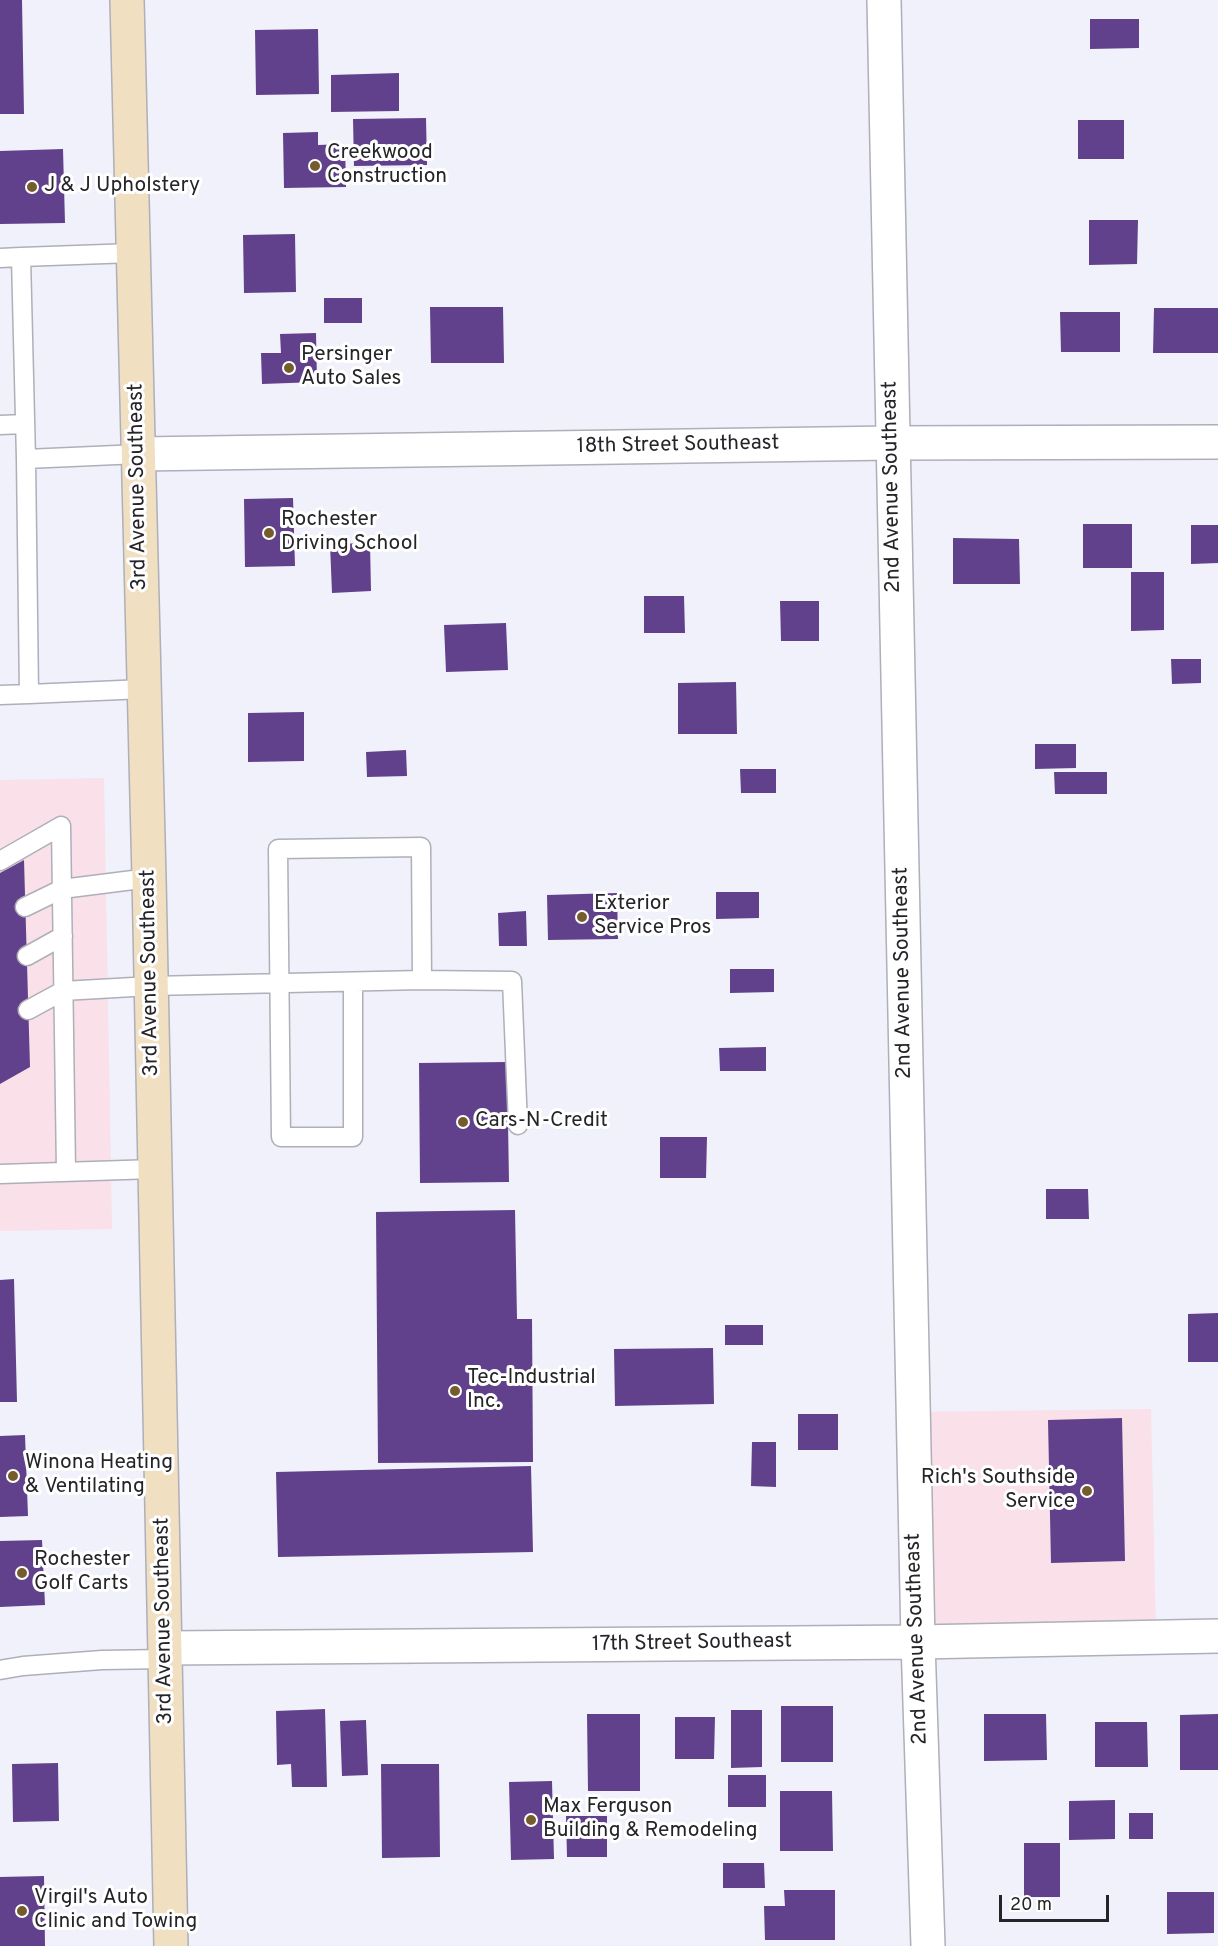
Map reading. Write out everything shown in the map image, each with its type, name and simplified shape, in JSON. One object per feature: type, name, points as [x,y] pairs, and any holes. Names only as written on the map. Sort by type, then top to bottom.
[{"type":"main road","name":"3rd Avenue Southeast","points":[[127,0],[149,878],[171,1946]]},
{"type":"street","name":"2nd Avenue Southeast","points":[[884,0],[918,1642],[928,1946]]},
{"type":"street","name":"18th Street Southeast","points":[[139,454],[892,443],[1218,442]]},
{"type":"street","name":"17th Street Southeast","points":[[166,1654],[1218,1636]]},
{"type":"lane","points":[[0,258],[134,253]]},
{"type":"lane","points":[[21,257],[29,693]]},
{"type":"lane","points":[[0,425],[25,424]]},
{"type":"lane","points":[[26,459],[139,454]]},
{"type":"lane","points":[[0,695],[144,689]]},
{"type":"lane","points":[[0,861],[61,826],[66,1172]]},
{"type":"lane","points":[[353,982],[353,1137],[281,1137],[278,849],[420,847],[422,980]]},
{"type":"lane","points":[[25,907],[62,889],[149,878]]},
{"type":"lane","points":[[27,956],[63,936]]},
{"type":"lane","points":[[28,1010],[63,991],[278,983],[512,981],[518,1125]]},
{"type":"lane","points":[[0,1174],[155,1169]]},
{"type":"lane","points":[[0,1670],[166,1654]]},
{"type":"shaded area","points":[[104,778],[112,1229],[0,1231],[0,780]]},
{"type":"shaded area","points":[[1151,1409],[1156,1637],[918,1642],[913,1412]]},
{"type":"building","points":[[0,0],[22,0],[24,114],[0,114]]},
{"type":"building","points":[[1090,19],[1139,19],[1139,48],[1090,49]]},
{"type":"building","points":[[318,29],[319,94],[256,95],[255,30]]},
{"type":"building","points":[[399,73],[399,111],[331,112],[331,75]]},
{"type":"building","points":[[426,118],[427,165],[354,166],[353,119]]},
{"type":"building","points":[[1078,120],[1124,120],[1124,159],[1078,159]]},
{"type":"building","name":"Creekwood Construction","points":[[318,132],[318,145],[345,144],[346,187],[284,188],[283,133]]},
{"type":"building","name":"J & J Upholstery","points":[[63,149],[65,223],[0,224],[0,151]]},
{"type":"building","points":[[1089,220],[1138,220],[1137,264],[1089,265]]},
{"type":"building","points":[[295,234],[296,292],[244,293],[243,235]]},
{"type":"building","points":[[324,298],[362,298],[362,323],[324,323]]},
{"type":"building","points":[[430,307],[503,307],[504,363],[431,363]]},
{"type":"building","points":[[1154,308],[1218,308],[1218,353],[1153,353]]},
{"type":"building","points":[[1060,312],[1120,312],[1120,352],[1061,352]]},
{"type":"building","name":"Persinger Auto Sales","points":[[316,333],[317,382],[262,384],[261,353],[281,353],[280,334]]},
{"type":"building","name":"Rochester Driving School","points":[[293,498],[295,566],[245,567],[244,499]]},
{"type":"building","points":[[1083,524],[1132,524],[1132,568],[1083,568]]},
{"type":"building","points":[[1191,525],[1218,525],[1218,563],[1191,564]]},
{"type":"building","points":[[953,538],[1019,539],[1020,584],[953,584]]},
{"type":"building","points":[[370,543],[371,591],[332,593],[330,544]]},
{"type":"building","points":[[1131,572],[1164,572],[1164,630],[1131,631]]},
{"type":"building","points":[[644,596],[684,596],[685,633],[644,633]]},
{"type":"building","points":[[780,601],[819,601],[819,641],[781,641]]},
{"type":"building","points":[[506,623],[508,670],[446,672],[444,625]]},
{"type":"building","points":[[1171,659],[1201,659],[1201,683],[1172,684]]},
{"type":"building","points":[[736,682],[737,734],[678,734],[678,683]]},
{"type":"building","points":[[304,712],[304,761],[248,762],[248,713]]},
{"type":"building","points":[[1035,744],[1076,744],[1076,768],[1035,769]]},
{"type":"building","points":[[406,750],[407,776],[367,777],[366,752]]},
{"type":"building","points":[[740,769],[776,769],[776,793],[741,793]]},
{"type":"building","points":[[1054,772],[1107,772],[1107,794],[1055,794]]},
{"type":"building","points":[[24,860],[30,1067],[0,1084],[0,873]]},
{"type":"building","points":[[716,892],[759,892],[759,918],[716,919]]},
{"type":"building","name":"Exterior Service Pros","points":[[617,893],[618,939],[548,940],[547,895]]},
{"type":"building","points":[[526,911],[527,946],[499,946],[498,913]]},
{"type":"building","points":[[730,969],[774,969],[774,992],[730,993]]},
{"type":"building","points":[[766,1047],[766,1071],[720,1071],[719,1048]]},
{"type":"building","name":"Cars-N-Credit","points":[[507,1062],[509,1182],[420,1183],[419,1063]]},
{"type":"building","points":[[660,1137],[707,1137],[706,1178],[660,1178]]},
{"type":"building","points":[[1046,1189],[1088,1189],[1089,1219],[1046,1219]]},
{"type":"building","points":[[515,1210],[517,1319],[532,1319],[533,1462],[378,1463],[376,1212]]},
{"type":"building","points":[[14,1279],[17,1402],[0,1402],[0,1280]]},
{"type":"building","points":[[1218,1313],[1218,1362],[1188,1362],[1188,1314]]},
{"type":"building","points":[[725,1325],[763,1325],[763,1345],[725,1345]]},
{"type":"building","points":[[713,1348],[714,1404],[615,1406],[614,1349]]},
{"type":"building","points":[[798,1414],[838,1414],[838,1450],[798,1450]]},
{"type":"building","name":"Rich's Southside Service","points":[[1122,1418],[1125,1561],[1051,1563],[1048,1420]]},
{"type":"building","name":"Winona Heating & Ventilating","points":[[25,1435],[28,1516],[0,1517],[0,1436]]},
{"type":"building","points":[[752,1442],[776,1442],[776,1487],[751,1486]]},
{"type":"building","points":[[531,1466],[533,1552],[278,1557],[276,1472]]},
{"type":"building","name":"Rochester Golf Carts","points":[[42,1540],[45,1605],[0,1607],[0,1541]]},
{"type":"building","points":[[781,1706],[833,1706],[833,1762],[781,1762]]},
{"type":"building","points":[[325,1709],[327,1787],[292,1787],[291,1764],[277,1765],[276,1711]]},
{"type":"building","points":[[731,1710],[762,1710],[762,1767],[731,1768]]},
{"type":"building","points":[[587,1714],[640,1714],[640,1791],[588,1791]]},
{"type":"building","points":[[984,1714],[1046,1714],[1047,1760],[984,1761]]},
{"type":"building","points":[[1218,1714],[1218,1770],[1180,1770],[1180,1715]]},
{"type":"building","points":[[675,1717],[715,1717],[714,1759],[675,1759]]},
{"type":"building","points":[[366,1720],[368,1775],[342,1776],[340,1721]]},
{"type":"building","points":[[1095,1722],[1147,1722],[1148,1767],[1095,1767]]},
{"type":"building","points":[[58,1763],[59,1821],[13,1822],[12,1764]]},
{"type":"building","points":[[381,1764],[439,1764],[440,1857],[382,1858]]},
{"type":"building","points":[[728,1775],[766,1775],[766,1807],[728,1807]]},
{"type":"building","name":"Max Ferguson Building & Remodeling","points":[[552,1781],[554,1859],[511,1860],[509,1782]]},
{"type":"building","points":[[780,1791],[832,1791],[833,1851],[780,1851]]},
{"type":"building","points":[[1115,1800],[1115,1839],[1069,1840],[1069,1801]]},
{"type":"building","points":[[1129,1813],[1153,1813],[1153,1839],[1129,1839]]},
{"type":"building","points":[[566,1816],[607,1816],[607,1857],[567,1857]]},
{"type":"building","points":[[1024,1843],[1060,1843],[1060,1897],[1024,1897]]},
{"type":"building","points":[[723,1863],[764,1863],[765,1888],[723,1888]]},
{"type":"building","name":"Virgil's Auto Clinic and Towing","points":[[44,1876],[45,1946],[0,1946],[0,1877]]},
{"type":"building","points":[[784,1890],[835,1890],[835,1940],[765,1940],[764,1906],[785,1906]]},
{"type":"building","points":[[1167,1892],[1214,1892],[1214,1933],[1167,1934]]},
{"type":"place","name":"Creekwood Construction","points":[[315,166]]},
{"type":"place","name":"J & J Upholstery","points":[[32,187]]},
{"type":"place","name":"Persinger Auto Sales","points":[[289,368]]},
{"type":"place","name":"Rochester Driving School","points":[[269,533]]},
{"type":"place","name":"Exterior Service Pros","points":[[582,917]]},
{"type":"place","name":"Cars-N-Credit","points":[[463,1122]]},
{"type":"place","name":"Tec-Industrial Inc.","points":[[455,1391]]},
{"type":"place","name":"Winona Heating & Ventilating","points":[[13,1476]]},
{"type":"place","name":"Rich's Southside Service","points":[[1087,1491]]},
{"type":"place","name":"Rochester Golf Carts","points":[[22,1573]]},
{"type":"place","name":"Max Ferguson Building & Remodeling","points":[[531,1820]]},
{"type":"place","name":"Virgil's Auto Clinic and Towing","points":[[22,1911]]}]
